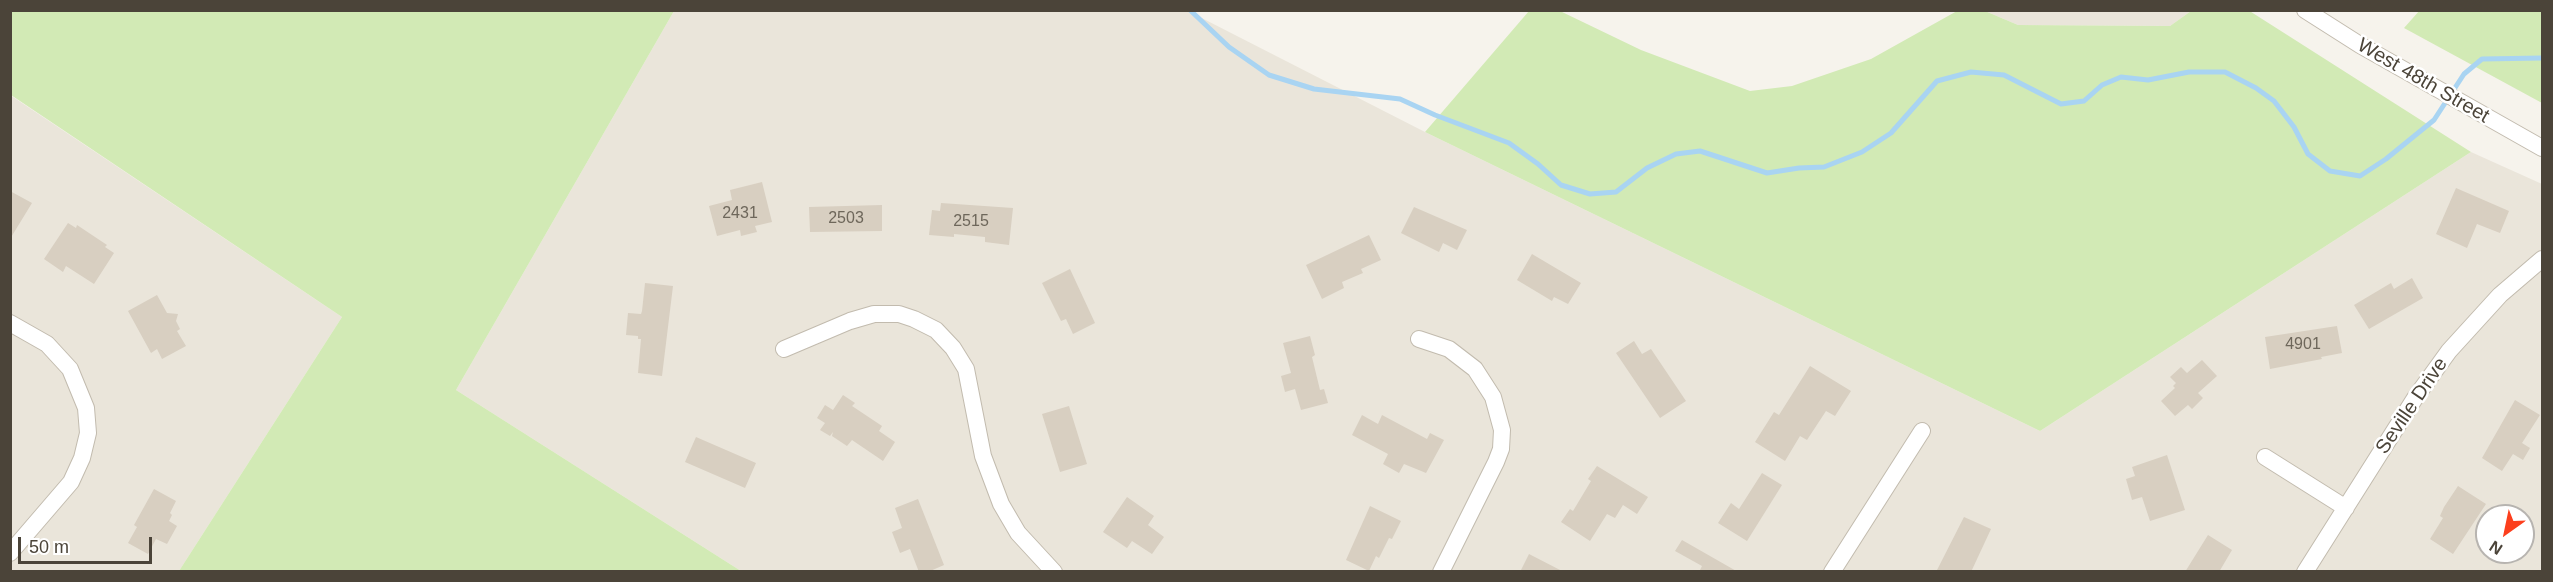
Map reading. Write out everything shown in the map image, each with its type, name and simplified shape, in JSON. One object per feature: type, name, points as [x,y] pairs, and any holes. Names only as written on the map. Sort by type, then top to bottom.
[{"type":"street","name":"West 48th Street","points":[[2305,10],[2370,50],[2542,148]]},
{"type":"street","name":"Seville Drive","points":[[2305,572],[2415,398],[2449,351],[2495,301],[2542,259]]},
{"type":"street","points":[[784,349],[850,321],[874,314],[899,314],[936,330],[953,348],[966,369],[983,456],[1001,504],[1018,533],[1054,572]]},
{"type":"street","points":[[10,322],[47,344],[70,369],[86,408],[88,433],[82,458],[71,482],[10,553]]},
{"type":"street","points":[[1419,339],[1449,349],[1475,369],[1493,397],[1502,430],[1501,449],[1496,462],[1442,572]]},
{"type":"street","points":[[1832,572],[1922,431]]},
{"type":"street","points":[[2265,457],[2346,508]]},
{"type":"shaded area","points":[[674,11],[1188,11],[1425,132],[2040,431],[2471,152],[2542,184],[2542,571],[741,571],[456,390]]},
{"type":"shaded area","points":[[1985,11],[2191,11],[2170,26],[2018,25]]},
{"type":"shaded area","points":[[10,95],[342,317],[179,571],[11,571]]},
{"type":"green space","points":[[2248,10],[2471,152],[2040,431],[1425,132],[1529,11],[1560,11],[1641,50],[1750,91],[1792,86],[1871,59],[1957,11],[1985,11],[2018,25],[2170,26],[2191,11]]},
{"type":"green space","points":[[2420,10],[2542,11],[2542,103],[2404,28]]},
{"type":"green space","points":[[10,11],[674,11],[456,390],[741,571],[179,571],[342,317],[11,95]]},
{"type":"building","points":[[762,182],[772,222],[755,226],[757,232],[741,236],[740,230],[717,236],[709,206],[732,200],[730,190]]},
{"type":"building","points":[[2456,188],[2509,211],[2500,233],[2477,224],[2467,248],[2436,234]]},
{"type":"building","points":[[10,191],[32,203],[10,239]]},
{"type":"building","points":[[941,203],[1013,208],[1009,245],[985,242],[985,237],[954,234],[954,237],[929,235],[932,210],[940,211]]},
{"type":"building","points":[[882,205],[882,231],[810,232],[809,207]]},
{"type":"building","points":[[1414,207],[1467,230],[1457,250],[1443,243],[1439,252],[1401,233]]},
{"type":"building","points":[[68,223],[76,228],[77,225],[107,245],[105,247],[114,253],[94,284],[66,266],[63,272],[44,259]]},
{"type":"building","points":[[1369,235],[1381,260],[1361,269],[1363,273],[1342,282],[1344,288],[1322,299],[1306,265]]},
{"type":"building","points":[[1532,254],[1581,283],[1568,304],[1554,297],[1552,301],[1517,280]]},
{"type":"building","points":[[1070,269],[1095,323],[1073,334],[1066,319],[1061,321],[1042,283]]},
{"type":"building","points":[[2412,278],[2423,298],[2369,329],[2354,305],[2391,283],[2394,289]]},
{"type":"building","points":[[645,283],[673,286],[662,376],[638,373],[641,339],[638,339],[638,336],[626,335],[628,313],[641,314]]},
{"type":"building","points":[[157,295],[167,313],[178,314],[176,321],[180,329],[177,331],[186,346],[162,359],[157,349],[151,353],[128,311]]},
{"type":"building","points":[[2337,326],[2342,353],[2270,369],[2265,337]]},
{"type":"building","points":[[1310,336],[1315,355],[1312,357],[1320,390],[1324,389],[1328,403],[1301,410],[1295,389],[1285,392],[1281,376],[1291,373],[1283,343]]},
{"type":"building","points":[[1634,341],[1642,354],[1651,349],[1686,401],[1660,418],[1616,353]]},
{"type":"building","points":[[2202,360],[2217,376],[2198,393],[2203,398],[2192,409],[2188,405],[2175,416],[2161,401],[2175,388],[2173,386],[2176,383],[2170,377],[2181,367],[2187,373]]},
{"type":"building","points":[[1810,366],[1851,391],[1835,416],[1826,411],[1807,440],[1800,436],[1785,461],[1755,442],[1774,412],[1779,415]]},
{"type":"building","points":[[843,395],[855,403],[852,406],[882,426],[879,431],[895,442],[883,461],[852,440],[847,446],[832,436],[833,432],[830,436],[820,430],[825,423],[817,418],[825,405],[833,410]]},
{"type":"building","points":[[2515,400],[2540,415],[2522,443],[2530,448],[2523,460],[2513,454],[2502,471],[2482,458]]},
{"type":"building","points":[[1069,406],[1087,464],[1060,472],[1042,414]]},
{"type":"building","points":[[1362,415],[1378,424],[1382,415],[1427,439],[1430,433],[1444,440],[1426,473],[1404,464],[1399,473],[1383,464],[1388,454],[1352,435]]},
{"type":"building","points":[[696,437],[756,463],[745,488],[685,462]]},
{"type":"building","points":[[2167,455],[2185,510],[2150,521],[2142,497],[2132,500],[2126,479],[2135,476],[2132,467]]},
{"type":"building","points":[[1597,466],[1648,497],[1637,514],[1623,505],[1615,518],[1607,514],[1590,541],[1561,522],[1570,509],[1573,511],[1591,481],[1588,479]]},
{"type":"building","points":[[1762,473],[1782,485],[1747,541],[1718,523],[1731,503],[1739,509]]},
{"type":"building","points":[[2458,486],[2486,504],[2475,504],[2475,521],[2453,554],[2430,539],[2443,518],[2440,516]]},
{"type":"building","points":[[154,489],[176,501],[169,521],[177,526],[167,544],[156,539],[148,554],[128,543],[137,527],[134,525]]},
{"type":"building","points":[[1127,497],[1154,516],[1148,525],[1164,537],[1152,554],[1132,541],[1127,548],[1103,532]]},
{"type":"building","points":[[918,499],[944,565],[928,572],[919,572],[910,549],[900,553],[892,532],[902,528],[895,508]]},
{"type":"building","points":[[1370,506],[1401,521],[1379,558],[1376,556],[1369,571],[1346,560]]},
{"type":"building","points":[[1964,517],[1991,529],[1971,572],[1936,572]]},
{"type":"building","points":[[2208,535],[2232,550],[2219,572],[2185,572]]},
{"type":"building","points":[[1682,540],[1738,572],[1699,572],[1702,566],[1675,551]]},
{"type":"building","points":[[1529,554],[1564,572],[1520,572]]},
{"type":"waterway","points":[[1190,10],[1229,47],[1269,75],[1314,89],[1400,99],[1509,143],[1538,164],[1561,185],[1590,194],[1616,192],[1647,168],[1676,154],[1700,151],[1767,173],[1824,167],[1862,152],[1891,133],[1937,81],[1971,72],[2004,75],[2061,104],[2084,101],[2102,85],[2121,77],[2148,80],[2189,72],[2225,72],[2256,88],[2274,101],[2294,127],[2308,154],[2330,171],[2360,176],[2386,159],[2434,120],[2464,74],[2482,59],[2542,58]]}]
